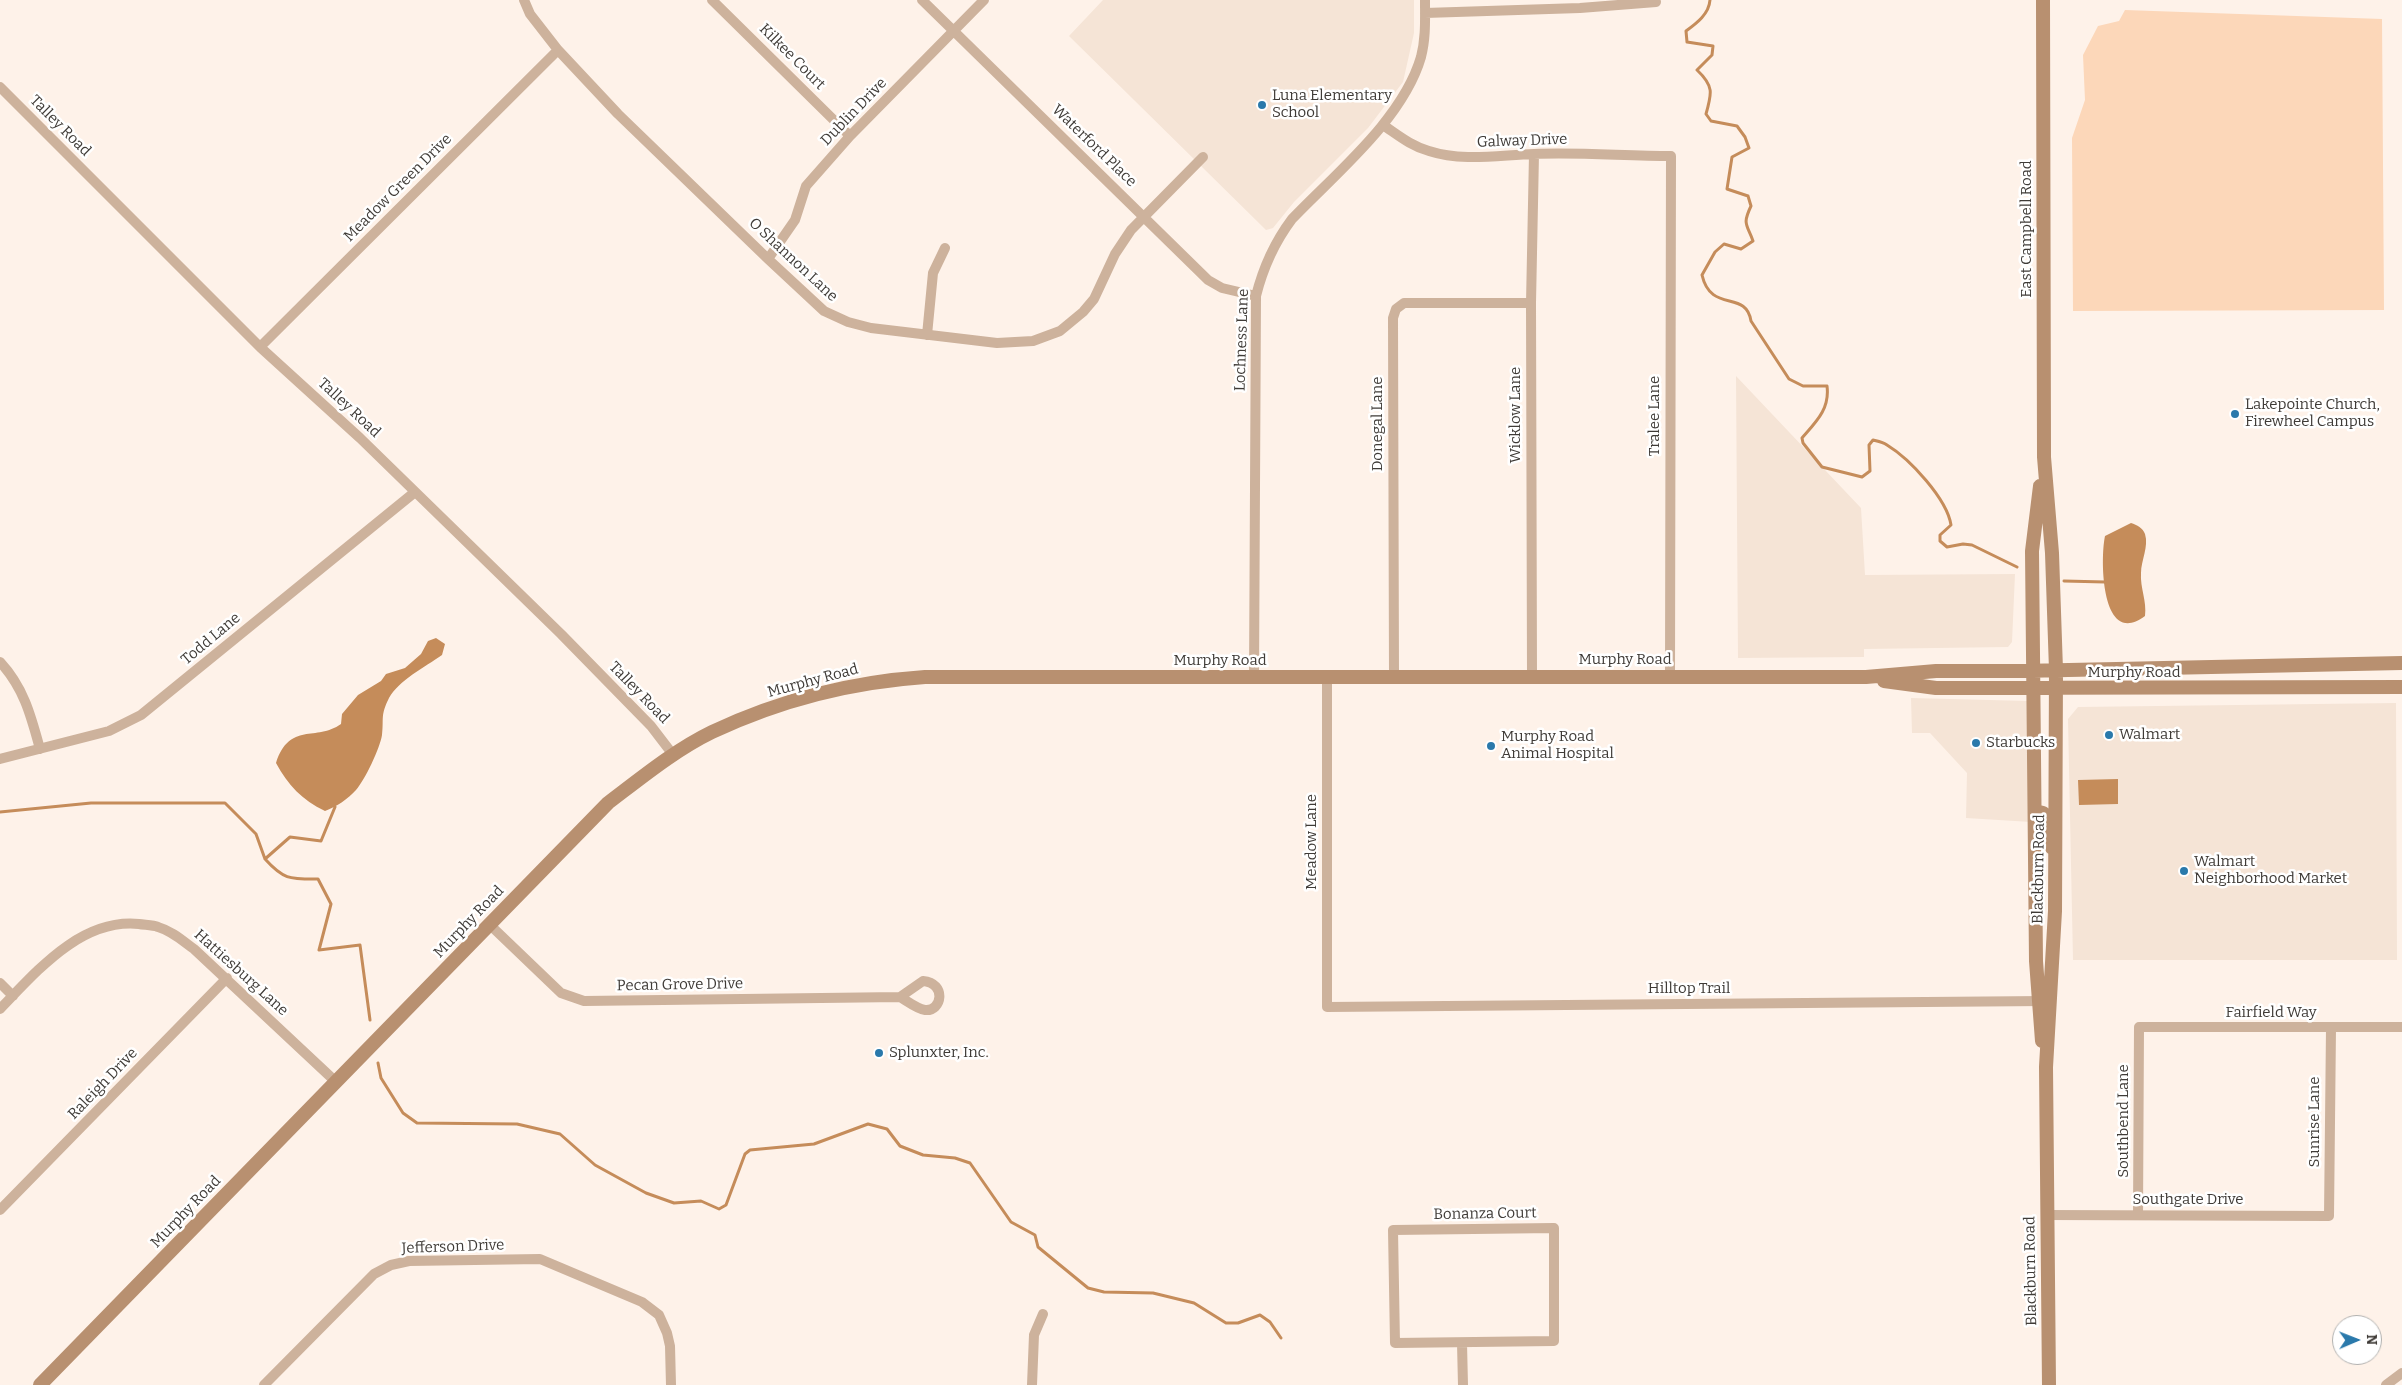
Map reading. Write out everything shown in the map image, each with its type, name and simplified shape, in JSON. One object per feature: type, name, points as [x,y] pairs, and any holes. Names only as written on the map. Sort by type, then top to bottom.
[{"type":"main road","name":"East Campbell Road","points":[[2043,0],[2044,457],[2052,553],[2056,670]]},
{"type":"main road","name":"East Campbell Road","points":[[2034,671],[2032,552],[2044,457]]},
{"type":"main road","name":"Murphy Road","points":[[40,1385],[608,803],[674,756],[711,733],[763,711],[819,693],[866,683],[950,677],[1670,676],[1866,678],[1936,671],[2034,671],[2402,663]]},
{"type":"main road","points":[[2249,666],[2250,688]]},
{"type":"main road","name":"Blackburn Road","points":[[2044,1001],[2055,911],[2056,670]]},
{"type":"main road","name":"Blackburn Road","points":[[2034,671],[2036,910],[2044,1001],[2046,1067],[2049,1385]]},
{"type":"main road","name":"Murphy Road","points":[[1866,678],[1936,688],[2034,690],[2402,687]]},
{"type":"main road","points":[[2035,811],[2042,812],[2045,817],[2056,865]]},
{"type":"main road","points":[[2036,910],[2055,911]]},
{"type":"street","name":"O Shannon Lane","points":[[524,0],[530,14],[558,50],[618,114],[824,312],[871,328],[997,343],[1033,341],[1060,331],[1083,312],[1094,299],[1115,254],[1130,230],[1202,157]]},
{"type":"street","name":"Kilkee Court","points":[[712,0],[850,136]]},
{"type":"street","name":"Waterford Place","points":[[922,0],[1145,216],[1208,280],[1222,288],[1256,296]]},
{"type":"street","name":"Dublin Drive","points":[[768,259],[795,220],[806,186],[850,136],[984,0]]},
{"type":"street","name":"Lochness Lane","points":[[1254,677],[1256,296],[1261,274],[1279,236],[1382,125],[1398,105],[1415,74],[1425,36],[1425,0]]},
{"type":"street","points":[[1425,13],[1580,4],[1656,2]]},
{"type":"street","name":"Meadow Green Drive","points":[[260,347],[558,50]]},
{"type":"street","name":"Talley Road","points":[[0,87],[260,347],[415,492],[618,692],[666,742],[674,756]]},
{"type":"street","name":"Galway Drive","points":[[1382,125],[1411,145],[1444,155],[1500,157],[1534,154],[1671,156]]},
{"type":"street","name":"Wicklow Lane","points":[[1532,677],[1531,303],[1534,154]]},
{"type":"street","name":"Tralee Lane","points":[[1670,676],[1671,156]]},
{"type":"street","points":[[927,335],[933,273],[945,248]]},
{"type":"street","name":"Donegal Lane","points":[[1394,677],[1393,318],[1396,309],[1404,303],[1531,303]]},
{"type":"street","name":"Todd Lane","points":[[0,759],[115,729],[141,715],[415,492]]},
{"type":"street","points":[[0,662],[16,682],[29,706],[40,748]]},
{"type":"street","name":"Meadow Lane","points":[[1327,677],[1327,1007]]},
{"type":"street","name":"Pecan Grove Drive","points":[[489,924],[561,993],[584,1001],[900,997]]},
{"type":"street","name":"Hattiesburg Lane","points":[[0,1009],[50,960],[83,935],[109,925],[157,926],[178,937],[227,978],[335,1081]]},
{"type":"street","name":"Raleigh Drive","points":[[0,1210],[227,978]]},
{"type":"street","points":[[0,983],[12,996]]},
{"type":"street","name":"Hilltop Trail","points":[[1327,1007],[2044,1001]]},
{"type":"street","name":"Fairfield Way","points":[[2139,1028],[2402,1027]]},
{"type":"street","name":"Southbend Lane","points":[[2138,1215],[2139,1028]]},
{"type":"street","name":"Sunrise Lane","points":[[2329,1216],[2331,1028]]},
{"type":"street","name":"Southgate Drive","points":[[2046,1215],[2329,1216]]},
{"type":"street","name":"Bonanza Court","points":[[1554,1228],[1554,1341],[1462,1343],[1395,1343],[1393,1230],[1554,1228]]},
{"type":"street","name":"Jefferson Drive","points":[[264,1385],[374,1274],[392,1265],[409,1261],[540,1259],[642,1302],[659,1315],[667,1333],[670,1346],[671,1385]]},
{"type":"street","points":[[1032,1385],[1034,1335],[1043,1314]]},
{"type":"street","points":[[1462,1343],[1463,1385]]},
{"type":"street","points":[[2386,1385],[2401,1375]]},
{"type":"shaded area","name":"Luna Elementary School","points":[[1103,0],[1414,0],[1414,33],[1403,82],[1368,128],[1294,202],[1273,228],[1266,230],[1069,36]]},
{"type":"shaded area","points":[[2125,10],[2382,19],[2384,310],[2073,311],[2072,138],[2085,100],[2083,55],[2098,26],[2119,21]]},
{"type":"shaded area","points":[[1736,376],[1861,508],[1865,575],[2015,574],[2012,642],[2008,647],[1864,649],[1864,657],[1738,658]]},
{"type":"shaded area","points":[[2131,523],[2143,530],[2146,543],[2141,568],[2145,616],[2130,623],[2119,621],[2112,611],[2107,597],[2104,580],[2103,547],[2105,536]]},
{"type":"shaded area","points":[[436,638],[445,644],[442,655],[399,685],[389,698],[383,713],[382,735],[378,748],[368,772],[360,785],[349,797],[325,811],[309,802],[285,778],[276,763],[282,750],[296,737],[322,732],[341,724],[342,714],[358,695],[381,681],[386,674],[405,668],[421,654],[428,641]]},
{"type":"shaded area","points":[[1911,698],[2028,701],[2031,822],[1966,818],[1967,773],[1930,733],[1912,733]]},
{"type":"shaded area","points":[[2396,703],[2397,960],[2073,960],[2068,719],[2078,707]]},
{"type":"shaded area","points":[[2118,779],[2118,804],[2079,805],[2078,780]]},
{"type":"waterway","points":[[1710,0],[1705,14],[1686,31],[1687,42],[1713,46],[1712,55],[1697,70],[1709,85],[1710,101],[1706,114],[1711,121],[1737,126],[1745,137],[1749,148],[1732,157],[1727,189],[1748,196],[1751,206],[1746,224],[1753,241],[1741,249],[1724,244],[1715,252],[1702,275],[1706,287],[1713,294],[1736,303],[1748,311],[1751,321],[1789,379],[1803,386],[1827,386],[1826,402],[1821,415],[1802,438],[1803,443],[1822,467],[1862,477],[1870,471],[1869,445],[1873,440],[1885,444],[1896,451],[1926,480],[1943,503],[1951,525],[1940,535],[1940,541],[1947,547],[1963,544],[1972,545],[2017,567]]},
{"type":"waterway","points":[[2064,581],[2105,582]]},
{"type":"waterway","points":[[0,812],[91,803],[225,803],[256,834],[265,859]]},
{"type":"waterway","points":[[335,807],[321,841],[290,837],[265,859],[277,871],[288,877],[318,879],[331,904],[319,950],[360,945],[370,1020]]},
{"type":"waterway","points":[[378,1063],[381,1078],[403,1113],[417,1123],[517,1124],[560,1134],[595,1165],[646,1193],[674,1203],[701,1201],[719,1209],[726,1205],[745,1154],[750,1150],[814,1144],[868,1124],[887,1129],[900,1146],[923,1155],[955,1158],[970,1163],[1011,1222],[1035,1235],[1038,1247],[1088,1288],[1104,1292],[1153,1293],[1194,1303],[1226,1323],[1238,1323],[1260,1315],[1270,1322],[1281,1338]]},
{"type":"place","name":"Luna Elementary School","points":[[1262,105]]},
{"type":"place","name":"Lakepointe Church, Firewheel Campus","points":[[2235,414]]},
{"type":"place","name":"Walmart","points":[[2109,735]]},
{"type":"place","name":"Starbucks","points":[[1976,743]]},
{"type":"place","name":"Murphy Road Animal Hospital","points":[[1491,746]]},
{"type":"place","name":"Walmart Neighborhood Market","points":[[2184,871]]},
{"type":"place","name":"Splunxter, Inc.","points":[[879,1053]]}]
